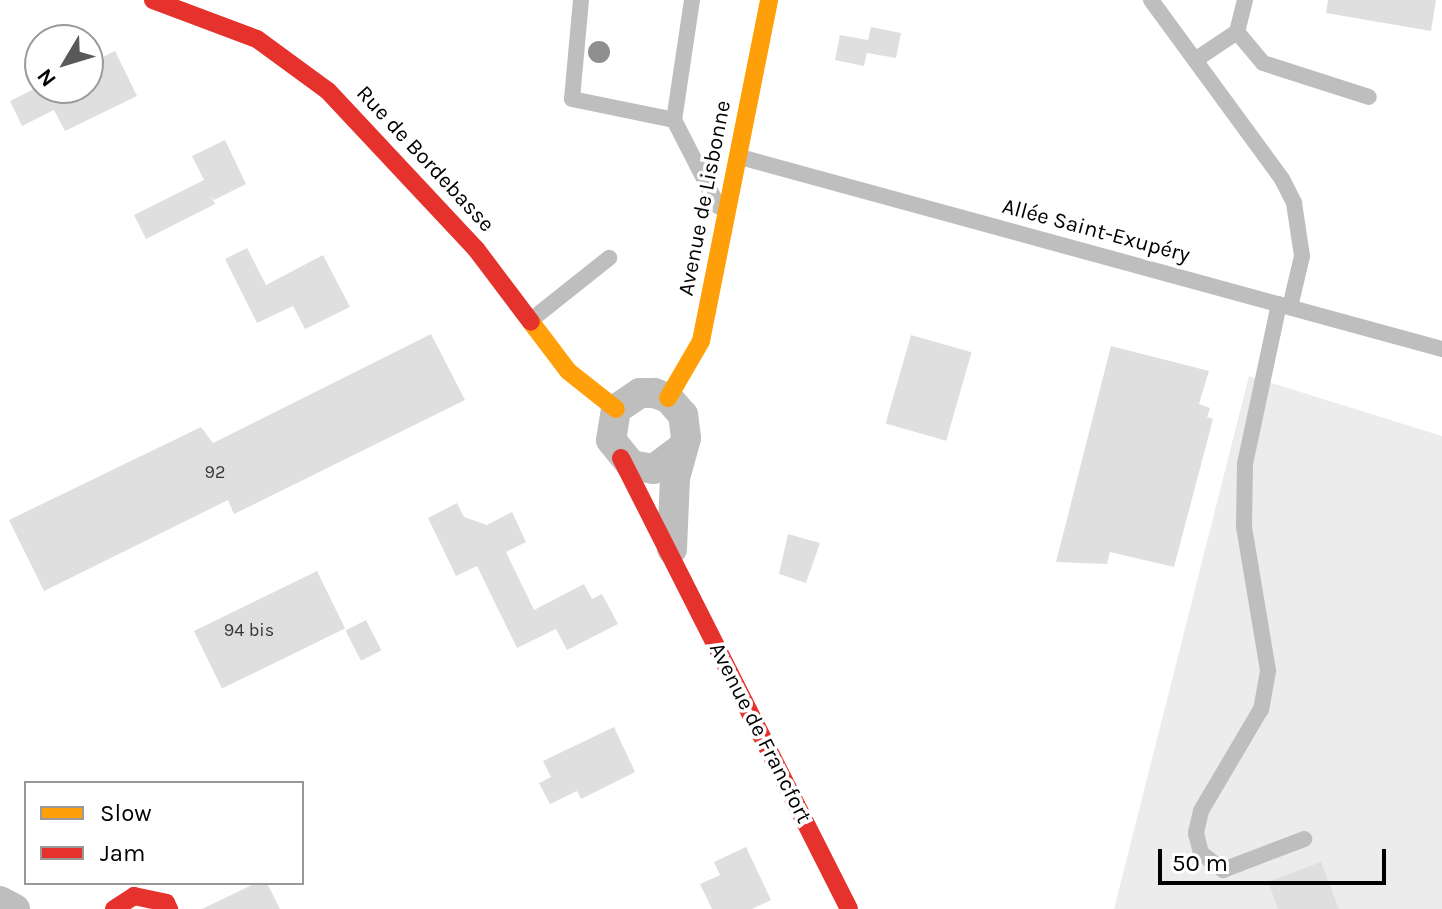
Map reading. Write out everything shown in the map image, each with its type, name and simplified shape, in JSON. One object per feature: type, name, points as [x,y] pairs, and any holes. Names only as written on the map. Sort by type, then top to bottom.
[{"type":"street","name":"Rue de Bordebasse","points":[[153,0],[257,39],[328,91],[476,249],[568,371],[616,409]]},
{"type":"street","name":"Avenue de Lisbonne","points":[[668,398],[701,341],[769,0]]},
{"type":"street","points":[[640,393],[668,398],[683,415],[682,448],[654,469],[621,458],[610,429],[616,409],[640,393]]},
{"type":"street","name":"Avenue de Francfort","points":[[672,556],[670,516],[682,448]]},
{"type":"street","name":"Avenue de Francfort","points":[[621,458],[849,909]]},
{"type":"street","points":[[114,909],[134,896],[166,903],[169,909]]},
{"type":"street","points":[[0,901],[15,909]]},
{"type":"lane","points":[[581,0],[572,99],[674,120]]},
{"type":"lane","points":[[692,0],[674,120],[726,221]]},
{"type":"lane","points":[[1151,0],[1282,179],[1294,203],[1302,256],[1259,380],[1245,464],[1244,527],[1268,671],[1261,709],[1201,811],[1196,833],[1201,853],[1223,870],[1304,839]]},
{"type":"lane","points":[[1195,60],[1237,32],[1245,0]]},
{"type":"lane","points":[[1237,32],[1263,63],[1369,97]]},
{"type":"lane","name":"Allée Saint-Exupéry","points":[[739,157],[1442,349]]},
{"type":"lane","points":[[531,320],[609,258]]},
{"type":"shaded area","points":[[1249,376],[1442,436],[1442,909],[1114,909]]},
{"type":"building","points":[[1328,0],[1436,0],[1431,31],[1326,13]]},
{"type":"building","points":[[871,27],[901,33],[896,58],[867,53],[864,66],[835,60],[840,35],[868,40]]},
{"type":"building","points":[[115,51],[137,96],[65,131],[54,110],[22,126],[10,101],[24,94],[24,104],[104,104],[104,56]]},
{"type":"building","points":[[225,140],[246,184],[214,200],[210,194],[215,204],[146,239],[134,215],[204,180],[192,156]]},
{"type":"building","points":[[247,248],[266,285],[323,255],[350,307],[305,329],[293,306],[257,323],[225,259]]},
{"type":"building","points":[[431,334],[465,400],[234,514],[228,500],[44,591],[9,520],[201,427],[213,443]]},
{"type":"building","points":[[911,335],[972,352],[946,441],[886,423]]},
{"type":"building","points":[[1111,346],[1209,371],[1199,404],[1210,408],[1207,417],[1213,419],[1174,567],[1110,552],[1107,564],[1056,562]]},
{"type":"building","points":[[457,503],[464,517],[487,525],[512,512],[526,542],[506,552],[534,610],[584,584],[592,599],[602,594],[618,624],[567,650],[556,629],[517,648],[477,566],[456,576],[428,518]]},
{"type":"building","points":[[788,534],[820,543],[806,583],[779,574]]},
{"type":"building","points":[[317,571],[345,629],[222,689],[194,631]]},
{"type":"building","points":[[366,620],[381,650],[361,661],[346,630]]},
{"type":"building","points":[[614,727],[635,772],[581,799],[577,791],[550,804],[539,783],[551,777],[543,761]]},
{"type":"building","points":[[746,847],[771,900],[752,909],[712,909],[700,884],[720,875],[714,862]]},
{"type":"building","points":[[1321,862],[1339,909],[1278,909],[1268,882]]},
{"type":"building","points":[[252,885],[268,885],[280,909],[202,909]]},
{"type":"traffic: slow","points":[[668,398],[701,341],[769,0]]},
{"type":"traffic: slow","points":[[531,322],[568,371],[616,409]]},
{"type":"traffic: jam","points":[[153,0],[257,39],[328,91],[476,249],[531,322]]},
{"type":"traffic: jam","points":[[621,458],[849,909]]},
{"type":"traffic: jam","points":[[114,909],[134,896],[166,903],[169,909]]}]
